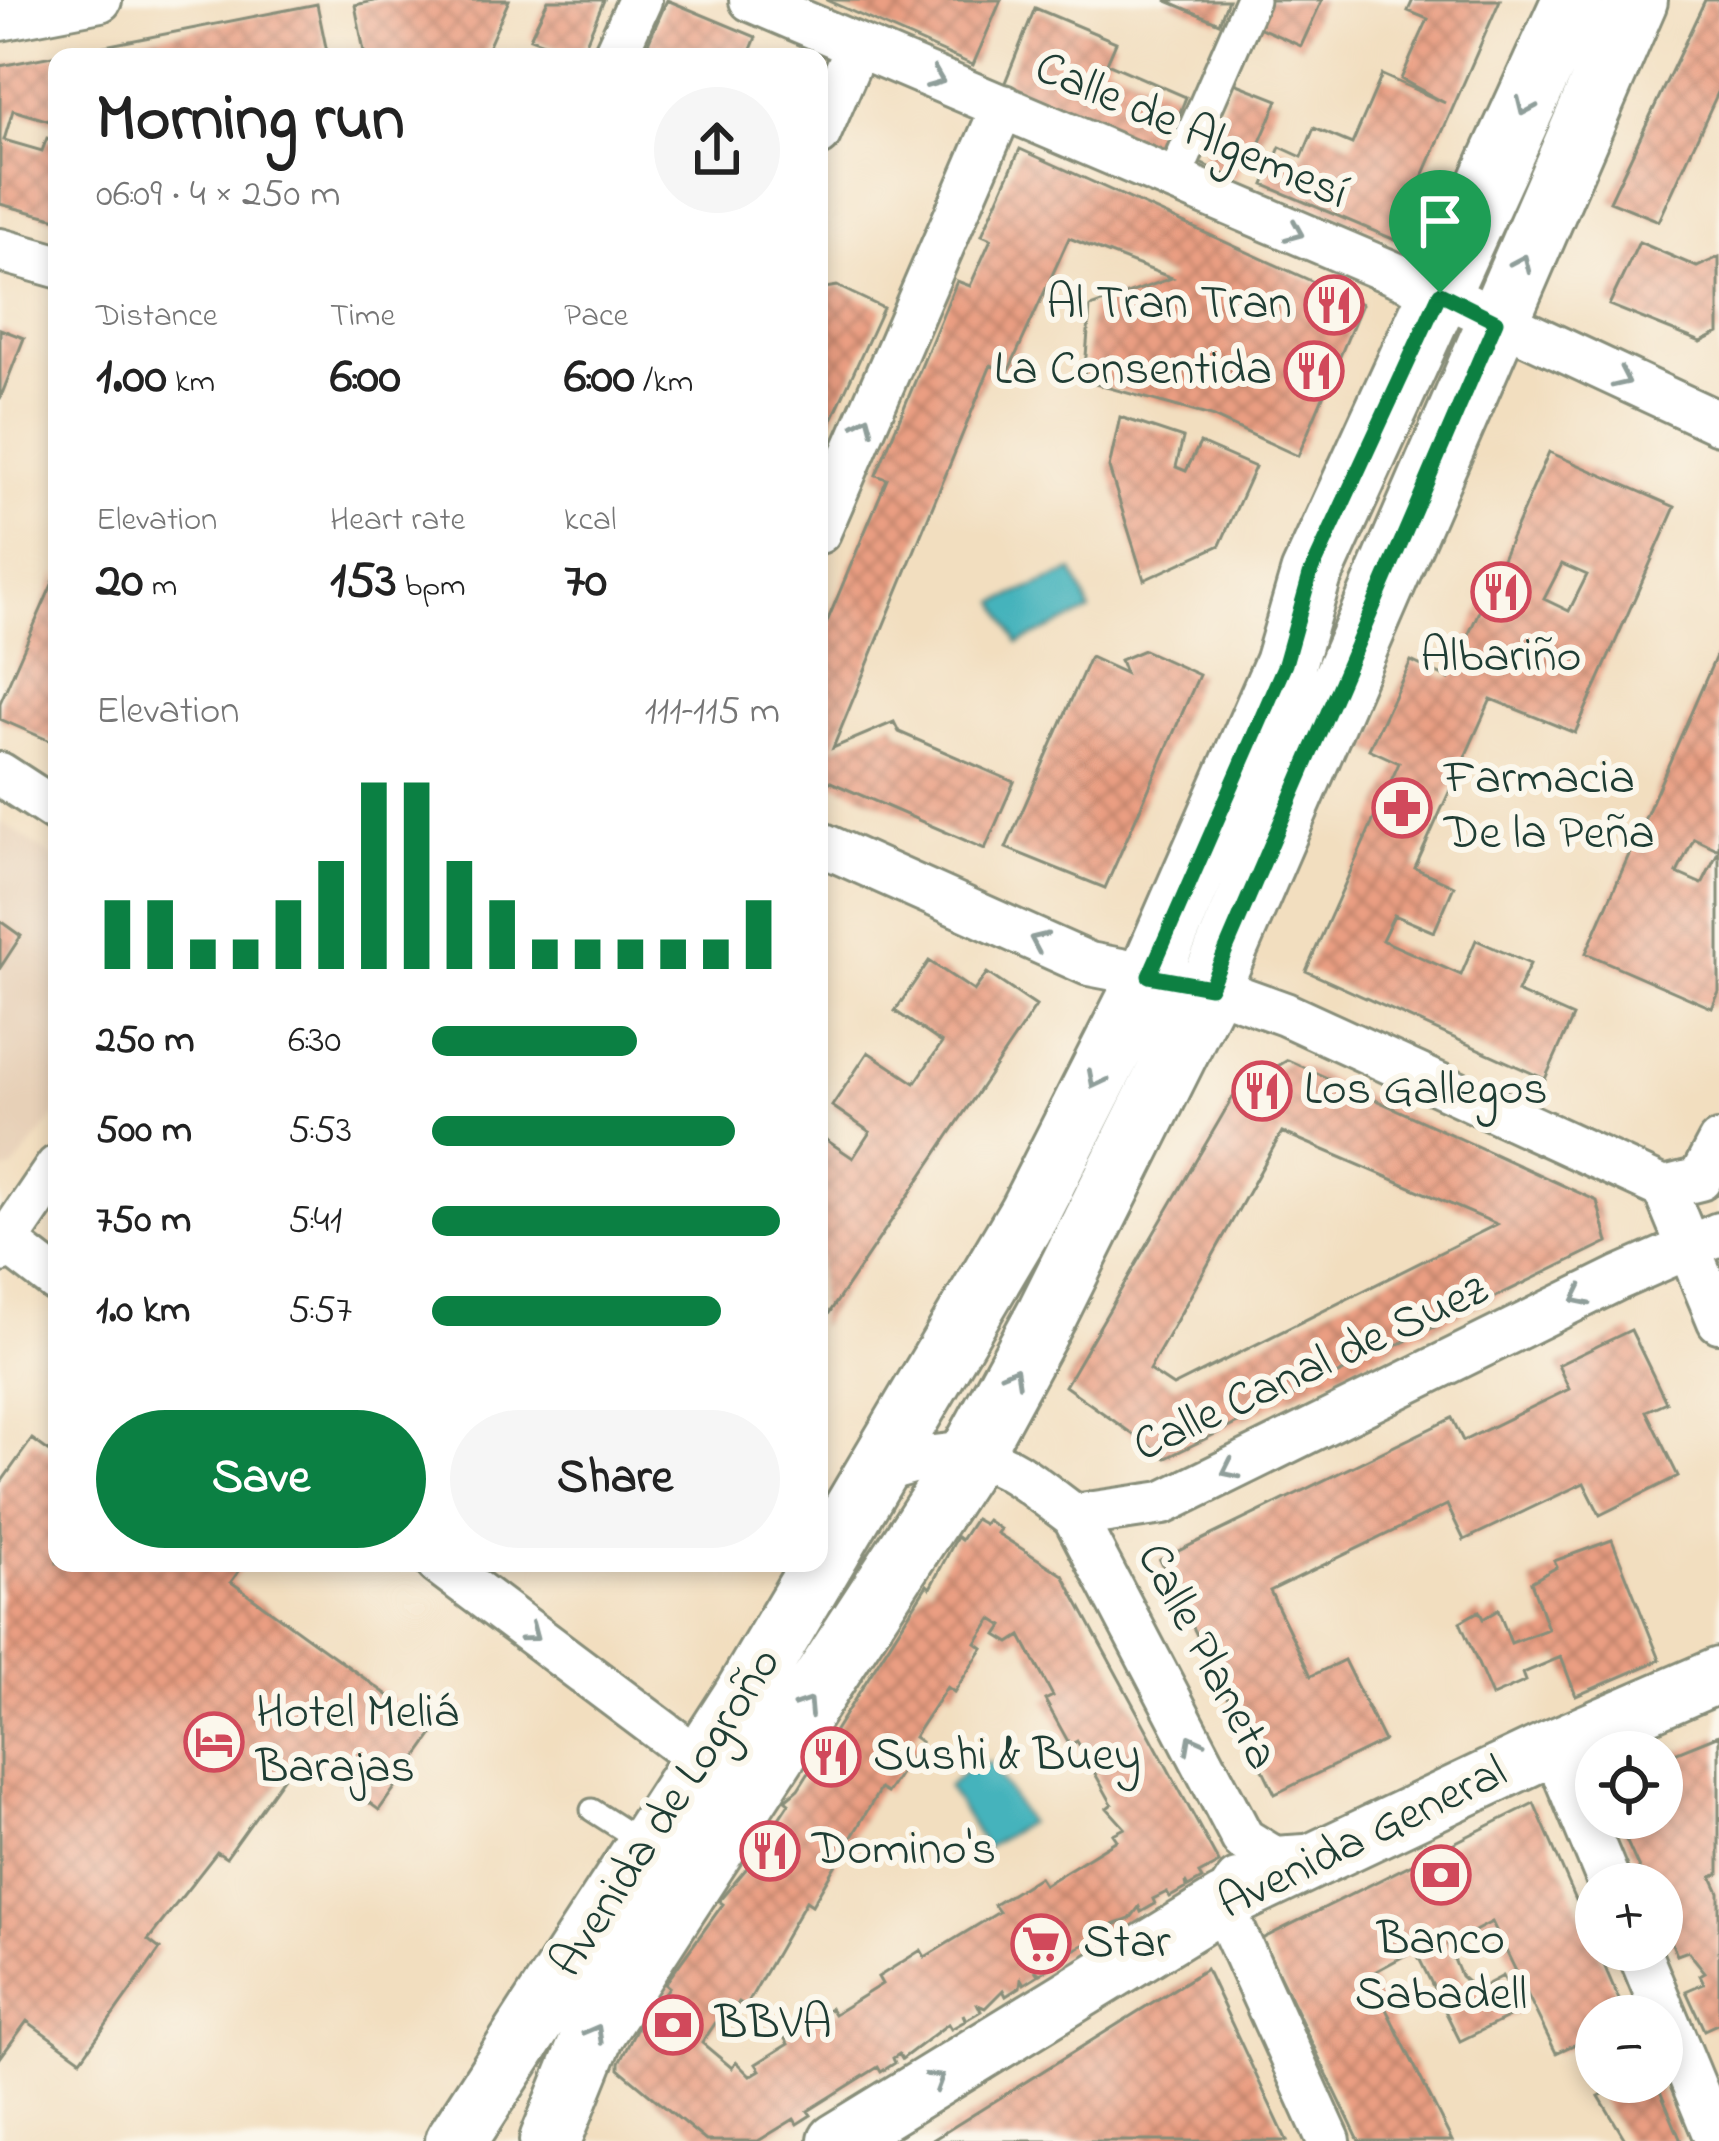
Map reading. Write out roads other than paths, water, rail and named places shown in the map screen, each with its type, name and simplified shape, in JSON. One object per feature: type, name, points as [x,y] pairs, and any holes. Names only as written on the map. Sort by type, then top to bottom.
[{"type":"main road","name":"Avenida de Logroño","points":[[828,1555],[1029,1213],[1149,976],[1285,664],[1310,575],[1574,0]]},
{"type":"main road","name":"Avenida de Logroño","points":[[550,2141],[594,2032],[972,1452],[1210,987],[1637,0]]},
{"type":"main road","name":"Avenida de Logroño","points":[[456,2141],[650,1847],[818,1572]]},
{"type":"street","points":[[0,19],[100,0]]},
{"type":"street","points":[[618,48],[640,0]]},
{"type":"street","name":"Calle de Algemesí","points":[[751,0],[1440,293],[1719,423]]},
{"type":"street","points":[[1173,181],[1252,0]]},
{"type":"street","points":[[828,113],[857,46]]},
{"type":"street","points":[[828,511],[1003,106]]},
{"type":"street","points":[[0,250],[48,263]]},
{"type":"street","points":[[0,774],[48,805]]},
{"type":"street","points":[[828,847],[1089,964],[1210,987],[1285,1014],[1664,1188],[1703,1243],[1719,1321]]},
{"type":"street","points":[[1664,1188],[1700,1179],[1719,1143]]},
{"type":"street","points":[[48,1179],[2,1243],[48,1275]]},
{"type":"street","name":"Calle Canal de Suez","points":[[1074,1516],[1163,1503],[1619,1278],[1703,1243]]},
{"type":"street","points":[[878,1472],[928,1456],[972,1452],[1022,1478],[1074,1516]]},
{"type":"street","name":"Calle Planeta","points":[[1074,1516],[1248,1846],[1274,1858],[1324,1855]]},
{"type":"street","points":[[450,1572],[703,1762]]},
{"type":"street","name":"Avenida General","points":[[836,2141],[1222,1904],[1553,1747],[1719,1675]]},
{"type":"street","points":[[1553,1747],[1601,1863]]},
{"type":"street","name":"Calle Planeta","points":[[1222,1904],[1243,1872],[1248,1846]]},
{"type":"street","points":[[1222,1904],[1329,2141]]},
{"type":"street","points":[[1647,1971],[1718,2141]]},
{"type":"lane","points":[[592,1810],[650,1847]]},
{"type":"water","points":[[1073,571],[1090,611],[1018,643],[997,602]]},
{"type":"water","points":[[990,1762],[1028,1822],[986,1848],[948,1787],[966,1770]]},
{"type":"place","name":"Al Tran Tran","points":[[1334,305]]},
{"type":"place","name":"La Consentida","points":[[1314,371]]},
{"type":"place","name":"Albariño","points":[[1501,592]]},
{"type":"place","name":"Farmacia De la Peña","points":[[1402,808]]},
{"type":"place","name":"Los Gallegos","points":[[1262,1091]]},
{"type":"place","name":"Hotel Meliá Barajas","points":[[214,1742]]},
{"type":"place","name":"Sushi & Buey","points":[[831,1757]]},
{"type":"place","name":"Domino's","points":[[770,1851]]},
{"type":"place","name":"Banco Sabadell","points":[[1441,1875]]},
{"type":"place","name":"Star","points":[[1041,1944]]},
{"type":"place","name":"BBVA","points":[[673,2025]]}]
